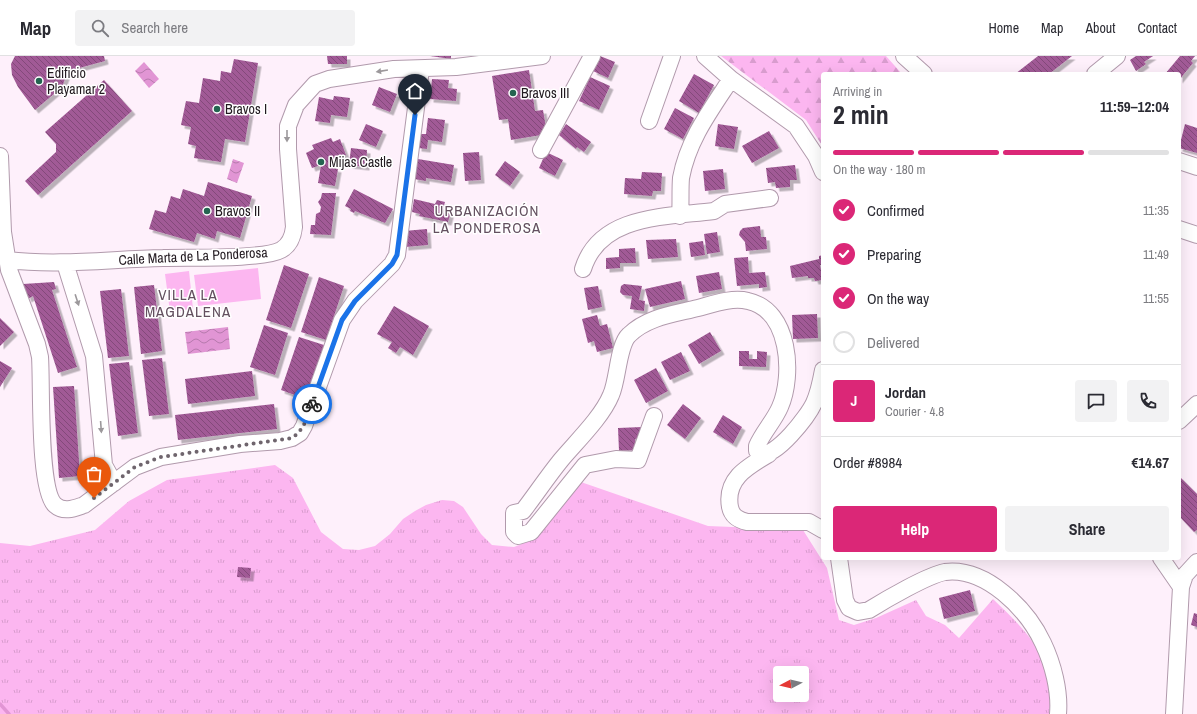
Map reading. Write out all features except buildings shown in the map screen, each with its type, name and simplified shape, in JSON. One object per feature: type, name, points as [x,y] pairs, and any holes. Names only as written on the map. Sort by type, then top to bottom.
[{"type":"street","name":"Calle Marta de La Ponderosa","points":[[7,260],[65,263],[235,256],[282,250],[293,236],[294,227],[288,126],[296,105],[315,84],[329,78],[394,69],[456,67],[542,56]]},
{"type":"street","points":[[541,150],[592,56]]},
{"type":"street","points":[[649,121],[672,56]]},
{"type":"street","points":[[705,56],[731,80],[796,126],[816,156],[821,167]]},
{"type":"street","points":[[904,56],[922,72]]},
{"type":"street","points":[[1097,72],[1117,56]]},
{"type":"street","points":[[0,156],[3,232],[7,260],[9,270],[37,344],[40,357],[43,449],[47,486],[51,500],[56,506],[62,509],[76,508],[84,505],[135,467],[161,457],[240,444],[280,441],[292,438],[300,433],[304,426],[342,320],[348,309],[392,264],[397,255],[421,68]]},
{"type":"street","points":[[680,216],[681,179],[689,148],[700,126],[731,80]]},
{"type":"street","points":[[1181,162],[1197,167]]},
{"type":"street","points":[[583,269],[587,256],[594,245],[619,227],[633,222],[714,211],[725,204],[770,198]]},
{"type":"street","points":[[1181,230],[1197,236]]},
{"type":"street","points":[[65,263],[94,356],[104,465],[114,483]]},
{"type":"street","points":[[654,416],[638,460],[616,459],[585,465],[531,532],[518,536],[514,532],[514,513],[523,510],[560,462],[593,423],[611,396],[626,337],[644,323],[655,319],[731,300],[748,300],[760,305],[773,316],[781,331],[786,349],[787,368],[781,401],[757,446],[757,451],[760,454],[769,454]]},
{"type":"street","points":[[821,380],[814,404],[806,418],[781,444],[769,454],[747,467],[736,477],[730,487],[729,498],[731,511],[738,520],[748,522],[809,522],[821,529]]},
{"type":"street","points":[[1181,419],[1197,404]]},
{"type":"street","points":[[839,560],[845,600],[849,608],[858,612],[869,610],[944,572],[960,572],[974,575],[991,583],[1006,596],[1030,622],[1043,643],[1056,685],[1059,702],[1058,714]]},
{"type":"street","points":[[1162,560],[1181,587]]},
{"type":"street","points":[[1174,714],[1181,587],[1185,575],[1196,565]]},
{"type":"green space","points":[[721,56],[886,56],[900,72],[821,72],[821,144],[806,120]]},
{"type":"green space","points":[[258,268],[261,299],[198,306],[194,275]]},
{"type":"green space","points":[[189,271],[193,309],[170,312],[165,274]]},
{"type":"green space","points":[[275,465],[293,478],[321,532],[343,549],[359,550],[375,546],[390,534],[403,519],[426,505],[442,500],[454,501],[463,507],[481,534],[492,545],[514,547],[532,540],[578,481],[708,526],[803,530],[827,568],[839,620],[854,625],[876,618],[916,600],[926,616],[945,625],[959,638],[993,599],[1030,638],[1043,660],[1051,686],[1049,714],[0,714],[0,543],[30,546],[95,530],[129,501],[167,480]]},
{"type":"water","points":[[144,62],[159,79],[149,88],[135,71]]},
{"type":"water","points":[[233,159],[244,163],[237,183],[227,179]]},
{"type":"water","points":[[228,327],[230,349],[188,354],[185,332]]},
{"type":"waterway","points":[[0,704],[9,714]]},
{"type":"way so far","points":[[94,498],[135,467],[161,457],[240,444],[280,441],[292,438],[300,433],[312,404]]},
{"type":"place","name":"Edificio Playamar 2","points":[[39,81]]},
{"type":"place","name":"Bravos III","points":[[513,93]]},
{"type":"place","name":"Bravos I","points":[[217,109]]},
{"type":"place","name":"Mijas Castle","points":[[321,162]]},
{"type":"place","name":"Bravos II","points":[[207,211]]},
{"type":"district","name":"URBANIZACIÓN LA PONDEROSA","points":[[487,218]]},
{"type":"district","name":"VILLA LA MAGDALENA","points":[[188,302]]},
{"type":"route","points":[[312,404],[342,320],[348,309],[392,264],[397,255],[415,115]]}]
